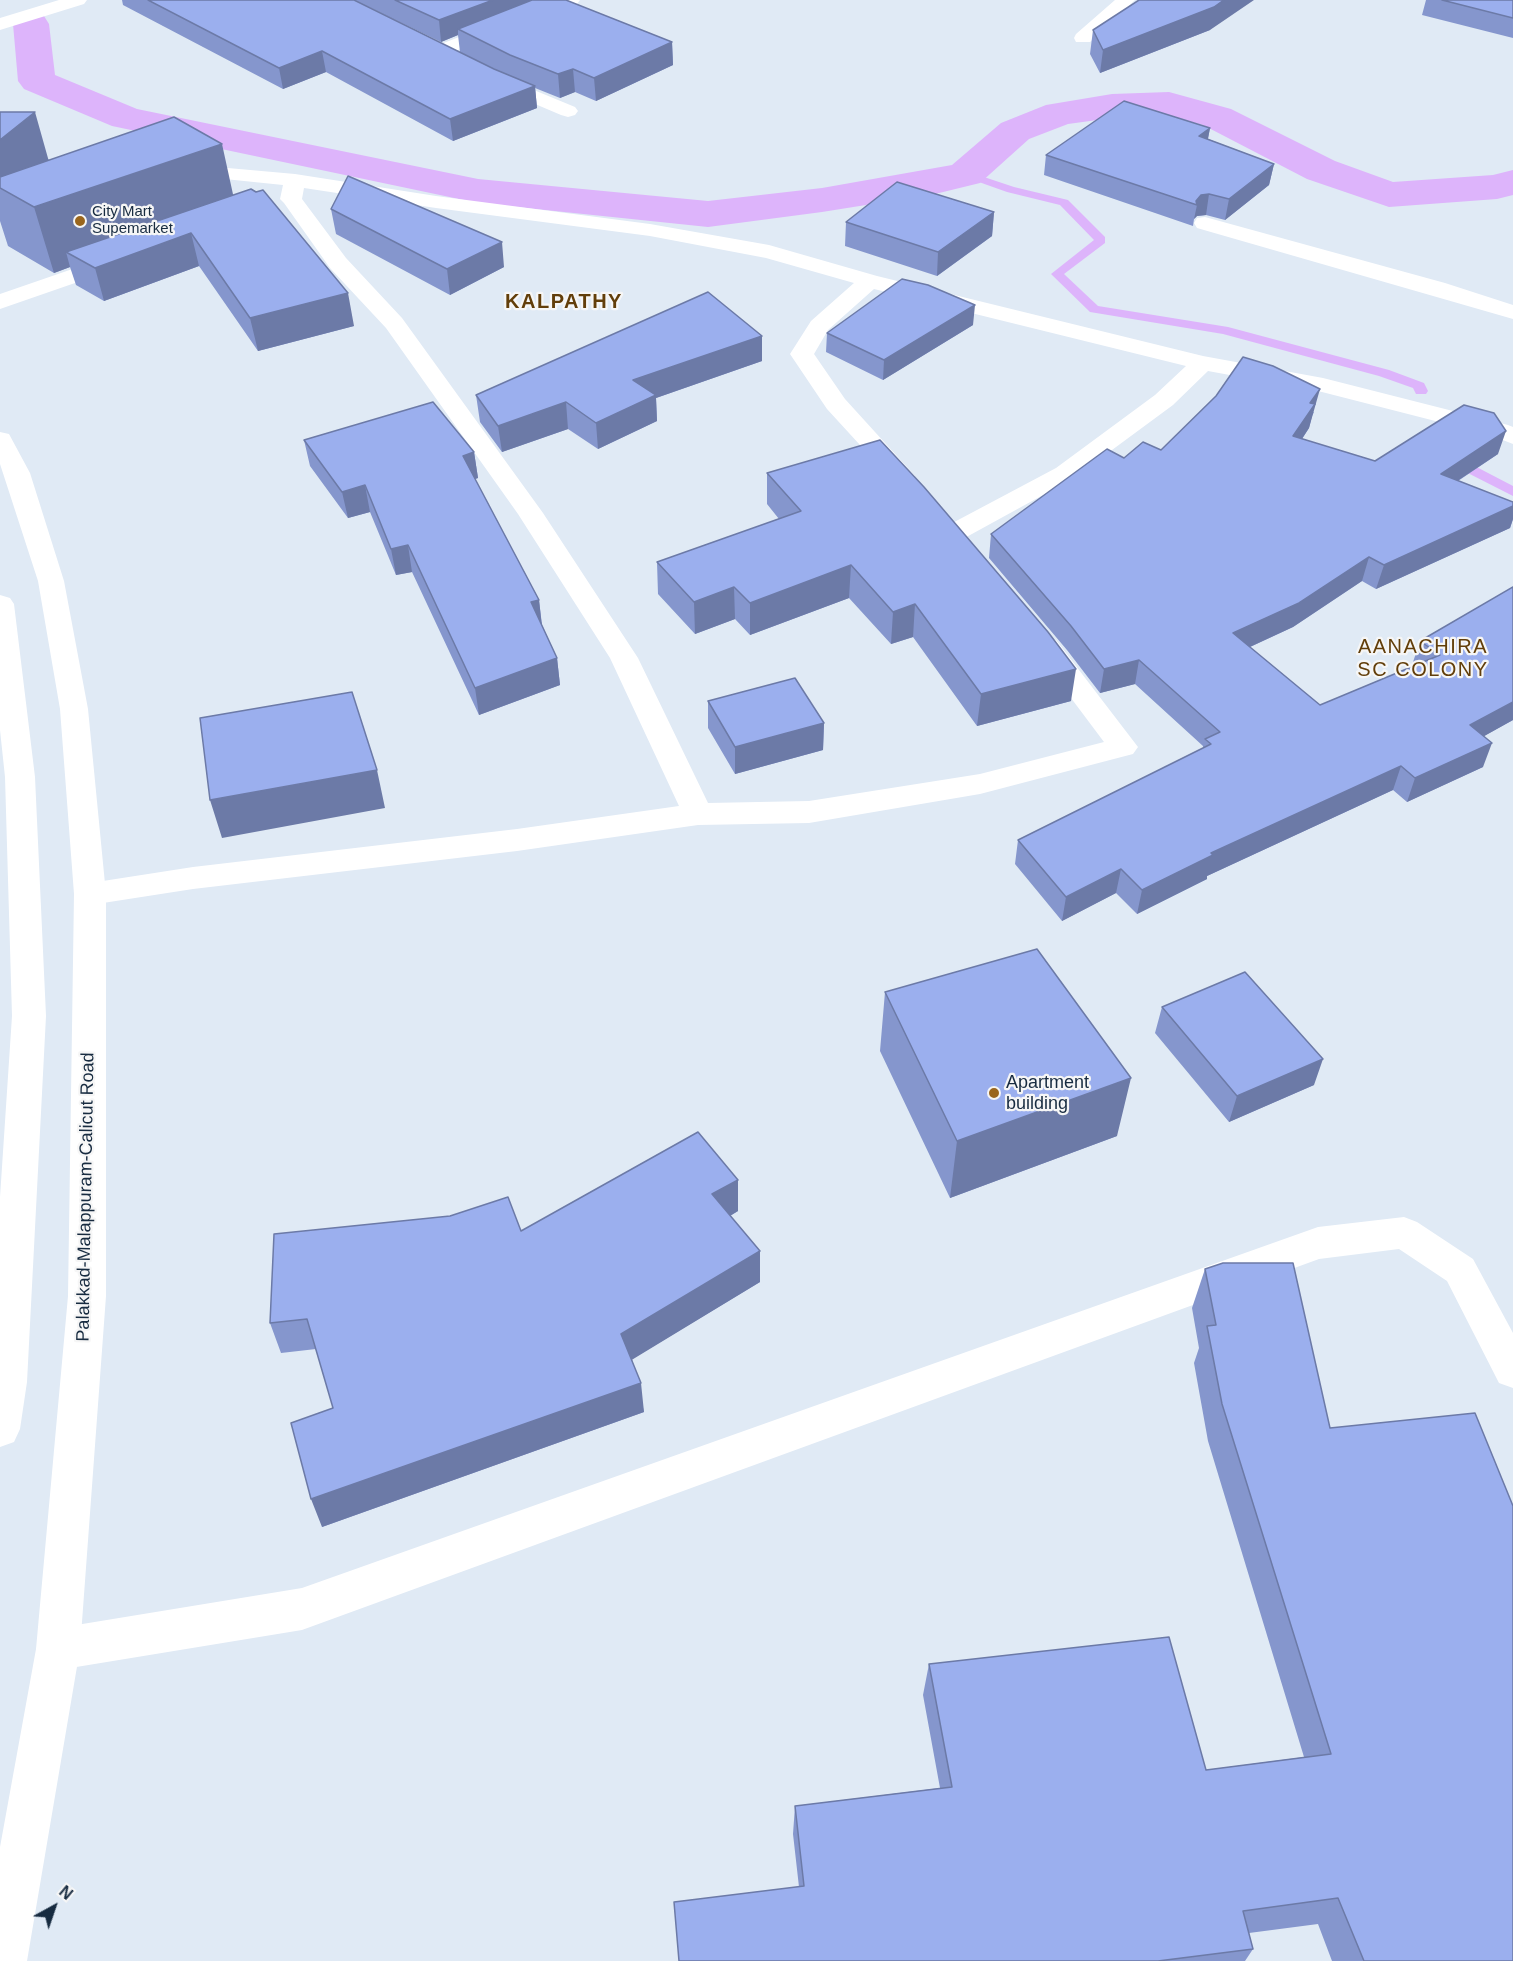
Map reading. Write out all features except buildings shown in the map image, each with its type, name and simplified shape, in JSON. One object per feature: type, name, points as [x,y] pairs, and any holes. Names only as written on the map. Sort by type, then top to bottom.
[{"type":"main road","points":[[0,24],[78,0]]},
{"type":"main road","points":[[335,0],[459,61]]},
{"type":"main road","points":[[440,51],[571,0]]},
{"type":"main road","points":[[1083,38],[1126,0]]},
{"type":"main road","points":[[477,71],[504,85],[568,111]]},
{"type":"main road","points":[[165,168],[285,196],[436,202],[650,230],[769,252],[870,281],[1203,363],[1323,385],[1508,428]]},
{"type":"main road","points":[[285,196],[338,263],[394,324],[530,513],[624,658],[698,814]]},
{"type":"main road","points":[[1205,224],[1437,288],[1513,312]]},
{"type":"main road","points":[[0,302],[139,253]]},
{"type":"main road","points":[[870,281],[819,326],[802,354],[836,404],[945,525],[1065,473],[1164,400],[1203,363]]},
{"type":"main road","name":"Palakkad-Malappuram-Calicut Road","points":[[0,439],[16,473],[51,581],[74,709],[90,894],[87,1296],[58,1648],[3,1961]]},
{"type":"main road","points":[[0,604],[20,777],[29,1016],[7,1382],[0,1429]]},
{"type":"main road","points":[[90,894],[193,878],[517,840],[698,814],[809,812],[980,784],[1123,747],[1026,622]]},
{"type":"main road","points":[[58,1648],[302,1609],[1318,1243],[1404,1233],[1460,1270],[1513,1371]]},
{"type":"waterway","points":[[31,24],[37,81],[126,118],[478,191],[708,214],[822,200],[935,182],[966,174],[1015,131],[1060,113],[1112,106],[1169,104],[1217,117],[1321,170],[1389,195],[1497,187],[1513,182]]},
{"type":"waterway","points":[[966,174],[1011,190],[1064,202],[1101,240],[1057,274],[1094,309],[1224,330],[1384,373],[1419,386],[1421,391]]},
{"type":"waterway","points":[[1457,457],[1459,463],[1513,492]]},
{"type":"place","name":"City Mart Supemarket","points":[[80,221]]},
{"type":"place","name":"Apartment building","points":[[994,1093]]},
{"type":"district","name":"KALPATHY","points":[[564,302]]},
{"type":"district","name":"AANACHIRA SC COLONY","points":[[1423,658]]}]
